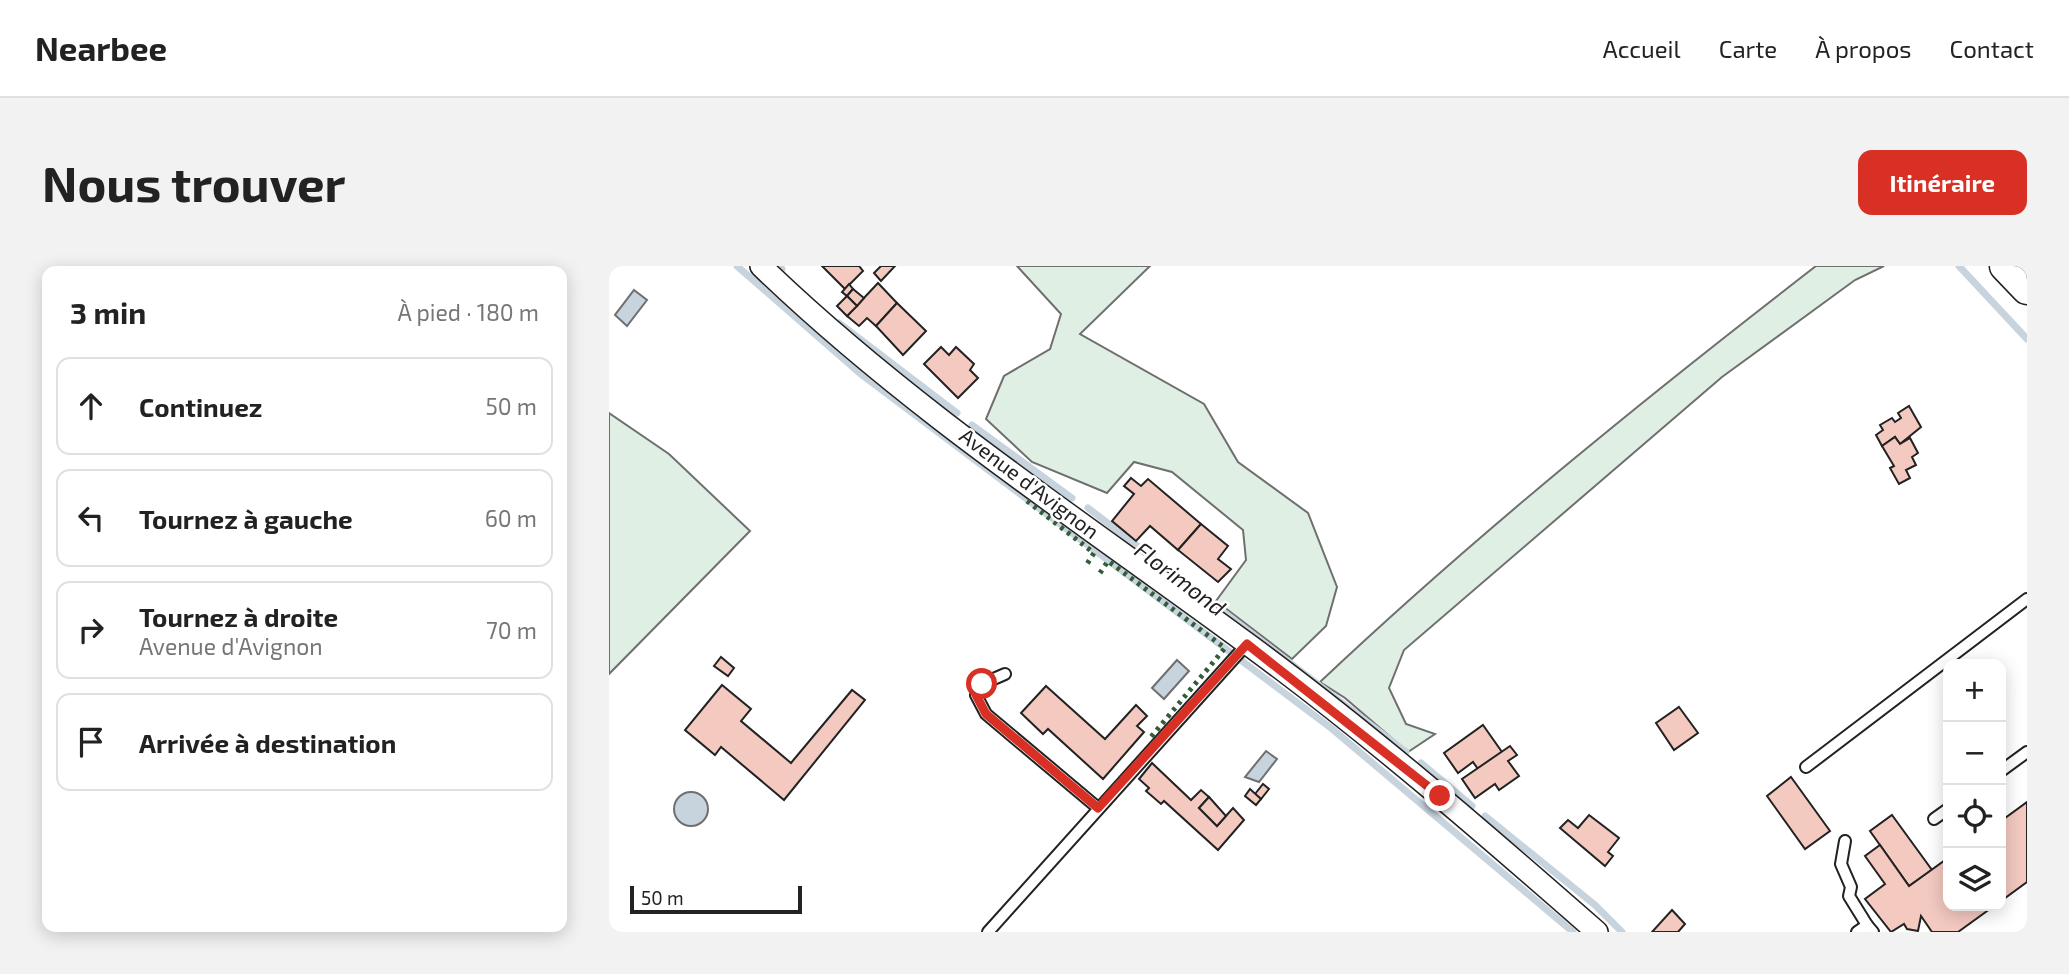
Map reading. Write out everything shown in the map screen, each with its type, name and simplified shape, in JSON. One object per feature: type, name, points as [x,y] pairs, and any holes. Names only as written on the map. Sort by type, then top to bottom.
[{"type":"main road","points":[[2005,266],[2027,289]]},
{"type":"street","name":"Avenue d'Avignon","points":[[761,266],[821,323],[958,431],[1247,644],[1469,818],[1597,932]]},
{"type":"lane","points":[[1806,767],[2027,599]]},
{"type":"lane","points":[[988,932],[1247,644]]},
{"type":"lane","points":[[1005,674],[982,684],[976,695],[986,714],[1098,808]]},
{"type":"lane","points":[[2006,767],[2027,752]]},
{"type":"lane","points":[[1934,819],[1943,813]]},
{"type":"lane","points":[[1845,841],[1841,864],[1851,887],[1849,896],[1870,928],[1857,932]]},
{"type":"green space","points":[[1017,266],[1150,266],[1080,334],[1204,404],[1238,462],[1308,513],[1337,587],[1326,626],[1292,659],[1216,601],[1246,560],[1243,530],[1172,472],[1134,462],[1107,493],[1032,462],[986,419],[1004,376],[1050,349],[1061,314]]},
{"type":"green space","points":[[1816,266],[1884,266],[1855,280],[1722,377],[1404,650],[1389,688],[1406,724],[1435,734],[1408,752],[1345,698],[1320,682],[1440,573],[1563,468]]},
{"type":"green space","points":[[609,413],[669,454],[750,531],[609,674]]},
{"type":"shaded area","points":[[634,290],[647,300],[627,326],[615,315]]},
{"type":"shaded area","points":[[1177,660],[1189,671],[1164,699],[1152,688]]},
{"type":"shaded area","points":[[1266,751],[1277,759],[1259,782],[1245,777]]},
{"type":"shaded area","points":[[691,792],[703,797],[708,809],[703,821],[691,826],[679,821],[674,809],[679,797]]},
{"type":"building","points":[[822,266],[859,266],[863,271],[845,289]]},
{"type":"building","points":[[881,266],[895,266],[881,281],[874,273]]},
{"type":"building","points":[[878,283],[897,303],[876,326],[867,318],[859,326],[847,316]]},
{"type":"building","points":[[849,284],[853,289],[847,296],[842,292]]},
{"type":"building","points":[[853,289],[864,298],[857,306],[847,296]]},
{"type":"building","points":[[847,296],[857,306],[847,316],[837,306]]},
{"type":"building","points":[[897,303],[926,331],[903,355],[876,326]]},
{"type":"building","points":[[941,347],[949,355],[956,347],[974,364],[970,370],[978,378],[958,398],[924,364]]},
{"type":"building","points":[[1909,406],[1921,427],[1900,444],[1895,437],[1882,446],[1876,435],[1883,430],[1880,425],[1892,418],[1895,422],[1901,418],[1898,413]]},
{"type":"building","points":[[1895,437],[1900,444],[1910,438],[1918,453],[1912,457],[1916,465],[1906,470],[1910,478],[1899,484],[1890,468],[1894,466],[1882,446]]},
{"type":"building","points":[[1131,478],[1141,486],[1148,479],[1201,524],[1178,550],[1150,526],[1136,541],[1112,521],[1134,494],[1124,486]]},
{"type":"building","points":[[1201,524],[1228,546],[1218,559],[1231,569],[1218,582],[1178,550]]},
{"type":"building","points":[[721,657],[734,668],[728,676],[714,666]]},
{"type":"building","points":[[722,685],[751,709],[741,721],[791,763],[852,690],[865,700],[784,800],[721,747],[715,755],[685,730]]},
{"type":"building","points":[[1046,686],[1105,739],[1136,705],[1147,716],[1137,726],[1144,732],[1103,779],[1048,729],[1043,734],[1021,713]]},
{"type":"building","points":[[1679,707],[1698,733],[1674,750],[1656,723]]},
{"type":"building","points":[[1483,725],[1502,752],[1478,769],[1473,762],[1458,773],[1444,753]]},
{"type":"building","points":[[1510,746],[1517,755],[1508,761],[1519,776],[1499,790],[1495,784],[1475,798],[1462,779]]},
{"type":"building","points":[[1152,763],[1191,800],[1201,790],[1209,797],[1199,808],[1217,826],[1233,808],[1244,820],[1218,850],[1164,801],[1161,804],[1146,791],[1149,788],[1139,779]]},
{"type":"building","points":[[1791,777],[1830,831],[1805,849],[1767,796]]},
{"type":"building","points":[[1263,784],[1269,789],[1261,799],[1255,794]]},
{"type":"building","points":[[1250,789],[1261,799],[1256,805],[1245,796]]},
{"type":"building","points":[[1209,797],[1226,816],[1217,826],[1199,808]]},
{"type":"building","points":[[2027,802],[2027,882],[2006,897],[2006,848],[2006,817]]},
{"type":"building","points":[[1589,815],[1619,838],[1608,852],[1613,856],[1605,866],[1560,828],[1568,820],[1578,828]]},
{"type":"building","points":[[1892,815],[1932,870],[1909,886],[1870,831]]},
{"type":"building","points":[[1880,845],[1909,886],[1943,862],[1943,911],[1987,911],[1958,932],[1932,932],[1921,916],[1918,931],[1907,929],[1904,924],[1891,932],[1865,899],[1885,884],[1865,856]]},
{"type":"building","points":[[1672,910],[1685,924],[1678,932],[1652,932]]},
{"type":"waterway","points":[[737,266],[862,375],[1331,728],[1573,932]]},
{"type":"waterway","name":"Florimond","points":[[779,266],[782,269]]},
{"type":"waterway","points":[[1959,266],[2027,339]]},
{"type":"waterway","name":"Florimond","points":[[839,323],[957,413]]},
{"type":"waterway","name":"Florimond","points":[[972,425],[1072,498]]},
{"type":"waterway","name":"Florimond","points":[[1088,508],[1406,752]]},
{"type":"waterway","name":"Florimond","points":[[1421,763],[1472,806]]},
{"type":"waterway","name":"Florimond","points":[[1485,816],[1595,905],[1622,932]]},
{"type":"hedge","points":[[1027,501],[1094,553],[1087,564]]},
{"type":"hedge","points":[[1100,573],[1108,561],[1225,648],[1151,737]]},
{"type":"route","points":[[982,684],[976,695],[986,714],[1098,808],[1247,644],[1440,796]]}]
